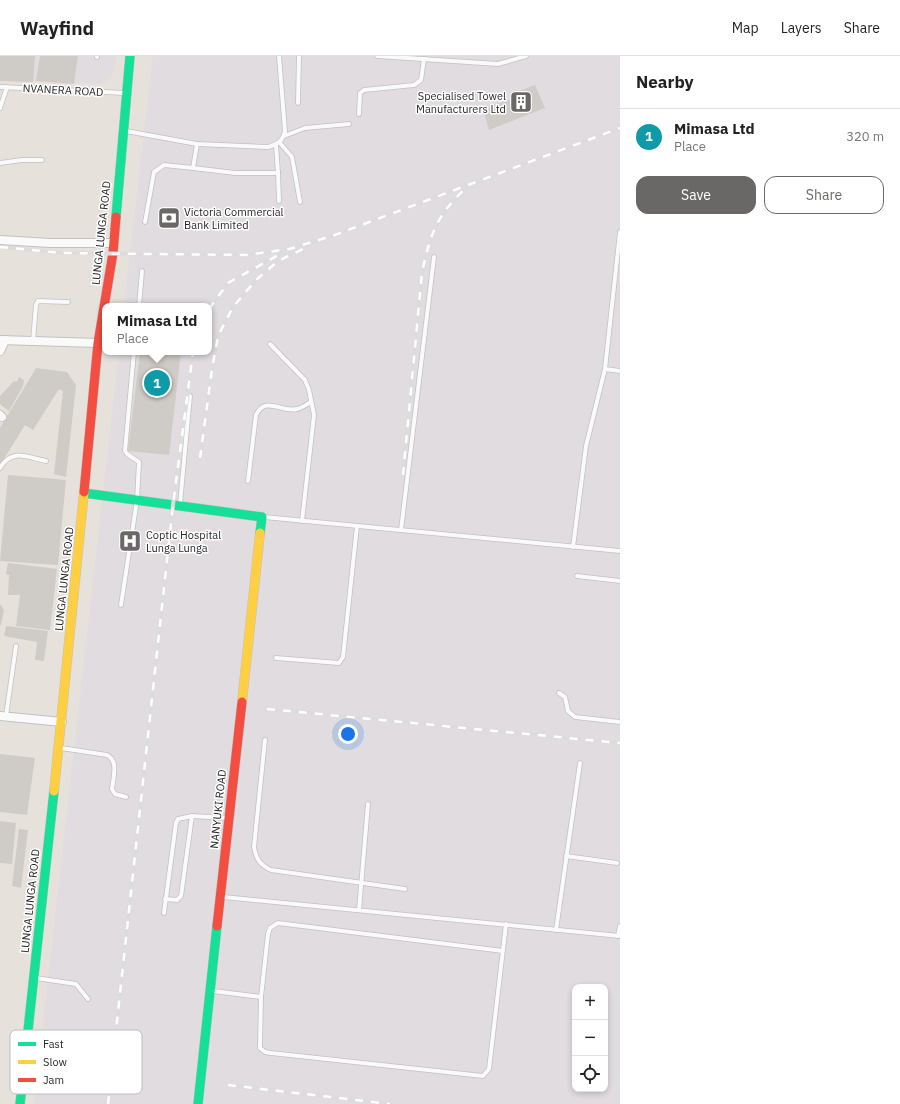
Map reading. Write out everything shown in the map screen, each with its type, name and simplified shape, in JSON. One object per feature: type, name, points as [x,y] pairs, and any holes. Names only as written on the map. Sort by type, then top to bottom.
[{"type":"main road","name":"LUNGA LUNGA ROAD","points":[[105,303],[113,253],[130,56]]},
{"type":"main road","name":"LUNGA LUNGA ROAD","points":[[27,1030],[62,722],[98,343],[102,319]]},
{"type":"main road","points":[[84,493],[262,517]]},
{"type":"main road","name":"NANYUKI ROAD","points":[[198,1104],[262,517]]},
{"type":"main road","name":"LUNGA LUNGA ROAD","points":[[20,1104],[21,1094]]},
{"type":"street","points":[[0,240],[50,243],[113,243]]},
{"type":"street","points":[[0,350],[3,340],[98,343]]},
{"type":"street","points":[[3,716],[62,722]]},
{"type":"lane","points":[[123,130],[197,144],[268,147],[278,144],[284,136],[285,131],[279,56]]},
{"type":"lane","points":[[298,103],[299,56]]},
{"type":"lane","points":[[377,56],[498,64],[526,56]]},
{"type":"lane","points":[[359,114],[360,93],[364,90],[414,85],[421,80],[424,59]]},
{"type":"lane","name":"NVANERA ROAD","points":[[0,87],[126,93]]},
{"type":"lane","points":[[0,108],[7,87]]},
{"type":"lane","points":[[284,136],[305,128],[349,124]]},
{"type":"lane","points":[[193,168],[197,144]]},
{"type":"lane","points":[[278,144],[279,201]]},
{"type":"lane","points":[[278,144],[292,157],[300,202]]},
{"type":"lane","points":[[0,163],[22,160],[42,160]]},
{"type":"lane","points":[[145,222],[154,172],[164,165],[235,173],[278,174]]},
{"type":"lane","points":[[573,546],[586,446],[605,369],[620,232]]},
{"type":"lane","points":[[401,530],[434,258]]},
{"type":"lane","points":[[139,303],[142,272]]},
{"type":"lane","points":[[33,341],[36,305],[38,301],[68,302]]},
{"type":"lane","points":[[270,344],[305,380],[314,415],[302,521]]},
{"type":"lane","points":[[122,605],[137,500],[139,462],[125,451],[134,355]]},
{"type":"lane","points":[[605,369],[620,371]]},
{"type":"lane","points":[[180,506],[190,396]]},
{"type":"lane","points":[[248,481],[256,415],[260,408],[265,405],[296,409],[311,402]]},
{"type":"lane","points":[[0,468],[5,459],[11,456],[46,461]]},
{"type":"lane","points":[[262,517],[620,551]]},
{"type":"lane","points":[[276,658],[339,663],[343,658],[357,526]]},
{"type":"lane","points":[[578,576],[620,581]]},
{"type":"lane","points":[[3,716],[16,646]]},
{"type":"lane","points":[[559,693],[566,697],[568,711],[574,717],[620,722]]},
{"type":"lane","points":[[265,740],[254,847],[255,855],[262,866],[271,870],[405,889]]},
{"type":"lane","points":[[59,748],[107,754],[112,757],[114,760],[112,789],[115,794],[126,797]]},
{"type":"lane","points":[[556,930],[580,763]]},
{"type":"lane","points":[[359,910],[368,804]]},
{"type":"lane","points":[[164,912],[176,823],[182,817],[192,816],[229,818]]},
{"type":"lane","points":[[165,899],[177,900],[181,896],[192,816]]},
{"type":"lane","points":[[566,856],[617,863]]},
{"type":"lane","points":[[221,896],[619,936],[620,926]]},
{"type":"lane","points":[[503,951],[278,923],[270,928],[268,934],[261,997],[260,1048],[265,1052],[483,1076],[489,1069],[503,951],[506,924]]},
{"type":"lane","points":[[33,978],[76,984],[88,999]]},
{"type":"lane","points":[[210,991],[261,997]]},
{"type":"shaded area","points":[[0,56],[116,56],[114,72],[103,84],[0,80]]},
{"type":"shaded area","points":[[153,56],[620,56],[620,1104],[34,1104],[35,1094],[142,1094],[142,1030],[42,1030],[119,355],[212,355],[212,303],[124,303]]},
{"type":"building","points":[[0,56],[35,56],[33,82],[0,81]]},
{"type":"building","points":[[40,56],[78,56],[74,84],[36,81]]},
{"type":"building","name":"Specialised Towel Manufacturers Ltd","points":[[535,85],[545,108],[489,130],[483,109],[517,97],[516,92]]},
{"type":"building","points":[[140,355],[181,355],[169,455],[128,451]]},
{"type":"building","points":[[36,368],[67,372],[76,385],[66,477],[54,474],[63,391],[59,389],[33,430],[25,425],[0,465],[0,428]]},
{"type":"building","points":[[19,377],[24,380],[23,386],[9,411],[0,404],[0,396],[14,381],[17,382]]},
{"type":"building","points":[[8,475],[66,480],[58,565],[0,561]]},
{"type":"building","points":[[8,563],[57,569],[50,630],[16,626],[20,595],[8,595],[9,575],[6,574]]},
{"type":"building","points":[[0,604],[4,610],[1,625],[0,625]]},
{"type":"building","points":[[6,626],[48,631],[44,661],[35,660],[37,642],[4,636]]},
{"type":"building","points":[[0,754],[35,758],[27,815],[0,812]]},
{"type":"building","points":[[0,821],[16,823],[12,864],[0,863]]},
{"type":"building","points":[[19,829],[28,830],[21,888],[12,886]]},
{"type":"railway","points":[[0,247],[62,253],[246,255],[289,249],[332,236],[620,128]]},
{"type":"railway","points":[[403,475],[422,272],[428,246],[436,226],[448,207],[466,188]]},
{"type":"railway","points":[[200,458],[218,336],[233,307],[256,280],[278,261],[303,249]]},
{"type":"railway","points":[[212,305],[228,283],[282,253]]},
{"type":"railway","points":[[116,1030],[173,505],[193,355]]},
{"type":"railway","points":[[267,709],[620,743]]},
{"type":"railway","points":[[228,1085],[390,1104]]},
{"type":"railway","points":[[108,1104],[109,1094]]},
{"type":"traffic: fast","points":[[116,217],[130,56]]},
{"type":"traffic: fast","points":[[84,493],[262,517],[260,533]]},
{"type":"traffic: fast","points":[[28,1030],[54,791]]},
{"type":"traffic: fast","points":[[198,1104],[217,926]]},
{"type":"traffic: fast","points":[[20,1104],[21,1094]]},
{"type":"traffic: slow","points":[[54,791],[84,492]]},
{"type":"traffic: slow","points":[[242,702],[260,533]]},
{"type":"traffic: jam","points":[[105,303],[113,253],[116,217]]},
{"type":"traffic: jam","points":[[84,492],[98,343],[102,319]]},
{"type":"traffic: jam","points":[[217,926],[242,702]]},
{"type":"place","name":"Specialised Towel Manufacturers Ltd","points":[[521,102]]},
{"type":"place","name":"Victoria Commercial Bank Limited","points":[[169,218]]},
{"type":"place","name":"Mimasa Ltd","points":[[157,383]]},
{"type":"place","name":"Coptic Hospital Lunga Lunga","points":[[130,541]]}]
